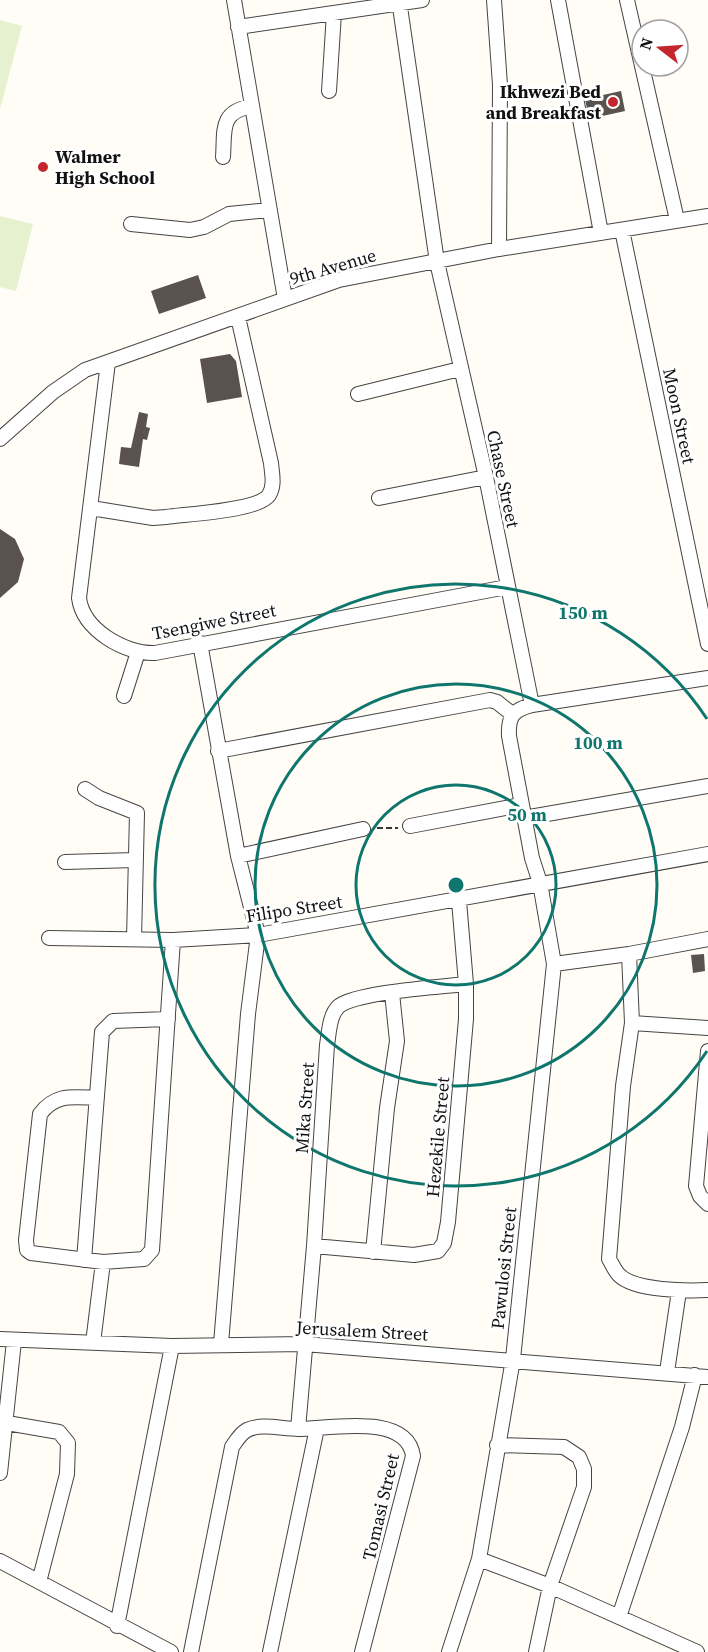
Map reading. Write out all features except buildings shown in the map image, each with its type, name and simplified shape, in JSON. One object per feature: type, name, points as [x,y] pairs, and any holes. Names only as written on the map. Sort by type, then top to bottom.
[{"type":"street","points":[[234,0],[285,299]]},
{"type":"street","points":[[238,27],[422,0]]},
{"type":"street","points":[[494,0],[500,86],[499,249]]},
{"type":"street","points":[[558,0],[601,233]]},
{"type":"street","points":[[627,0],[677,220]]},
{"type":"street","name":"Chase Street","points":[[400,2],[437,262],[486,477],[532,705]]},
{"type":"street","points":[[329,91],[333,14]]},
{"type":"street","points":[[224,157],[225,128],[228,116],[236,110],[252,106]]},
{"type":"street","points":[[131,224],[190,230],[204,227],[229,214],[269,210]]},
{"type":"street","name":"9th Avenue","points":[[0,439],[53,392],[85,370],[339,280],[499,249],[708,216]]},
{"type":"street","name":"Moon Street","points":[[622,230],[708,644]]},
{"type":"street","points":[[91,508],[166,517],[255,504],[270,494],[273,486],[271,463],[238,316]]},
{"type":"street","name":"Tsengiwe Street","points":[[108,362],[78,598],[82,614],[94,628],[138,652],[155,652],[507,586]]},
{"type":"street","points":[[358,394],[460,369]]},
{"type":"street","points":[[379,498],[486,477]]},
{"type":"street","points":[[200,643],[238,856],[258,935],[248,1014],[221,1344]]},
{"type":"street","points":[[124,696],[138,652]]},
{"type":"street","points":[[218,751],[490,700],[512,714],[532,705],[708,678]]},
{"type":"street","name":"Pawulosi Street","points":[[449,1652],[478,1559],[513,1359],[554,964],[540,883],[523,812],[509,736],[508,723],[512,714]]},
{"type":"street","points":[[410,826],[708,786]]},
{"type":"street","points":[[85,789],[99,798],[137,813],[134,939]]},
{"type":"street","points":[[238,856],[363,829]]},
{"type":"street","name":"Filipo Street","points":[[49,938],[173,940],[258,935],[459,901],[540,883],[708,854]]},
{"type":"street","points":[[65,862],[135,860]]},
{"type":"street","name":"Hezekile Street","points":[[314,1246],[426,1254],[438,1251],[444,1243],[448,1222],[464,1050],[466,984],[459,901]]},
{"type":"street","points":[[554,964],[629,954],[708,939]]},
{"type":"street","points":[[97,1098],[61,1096],[47,1105],[40,1114],[26,1240],[27,1250],[31,1253],[103,1262],[138,1260],[148,1257],[152,1250],[173,940]]},
{"type":"street","points":[[629,954],[632,1023],[623,1086],[609,1258],[621,1277],[633,1282],[679,1291],[708,1290]]},
{"type":"street","name":"Mika Street","points":[[298,1429],[314,1246],[327,1046],[332,1017],[340,1006],[350,1002],[392,993],[466,984]]},
{"type":"street","points":[[373,1252],[387,1108],[397,1041],[392,993]]},
{"type":"street","points":[[84,1260],[99,1051],[106,1025],[113,1021],[168,1019]]},
{"type":"street","points":[[632,1023],[708,1028]]},
{"type":"street","points":[[708,1051],[696,1185],[700,1196],[708,1204]]},
{"type":"street","points":[[93,1343],[103,1262]]},
{"type":"street","points":[[668,1372],[679,1291]]},
{"type":"street","points":[[0,1473],[7,1423],[7,1340]]},
{"type":"street","name":"Jerusalem Street","points":[[7,1340],[172,1346],[304,1344],[513,1359],[701,1376]]},
{"type":"street","points":[[117,1626],[172,1346]]},
{"type":"street","points":[[619,1617],[701,1376]]},
{"type":"street","points":[[7,1423],[59,1432],[68,1443],[67,1474],[39,1581]]},
{"type":"street","name":"Tomasi Street","points":[[191,1652],[232,1447],[237,1438],[247,1430],[259,1427],[298,1429],[362,1426],[403,1436],[412,1447],[412,1470],[362,1652]]},
{"type":"street","points":[[270,1652],[317,1428]]},
{"type":"street","points":[[497,1445],[564,1447],[579,1457],[584,1469],[584,1487],[550,1586],[536,1652]]},
{"type":"street","points":[[478,1559],[550,1586],[697,1652]]},
{"type":"street","points":[[0,1561],[117,1626],[171,1652]]},
{"type":"path","points":[[363,829],[410,826]]},
{"type":"green space","points":[[0,20],[22,26],[0,109]]},
{"type":"green space","points":[[0,216],[33,224],[16,291],[0,287]]},
{"type":"place","name":"Ikhwezi Bed and Breakfast","points":[[613,102]]},
{"type":"place","name":"Walmer High School","points":[[43,167]]}]
